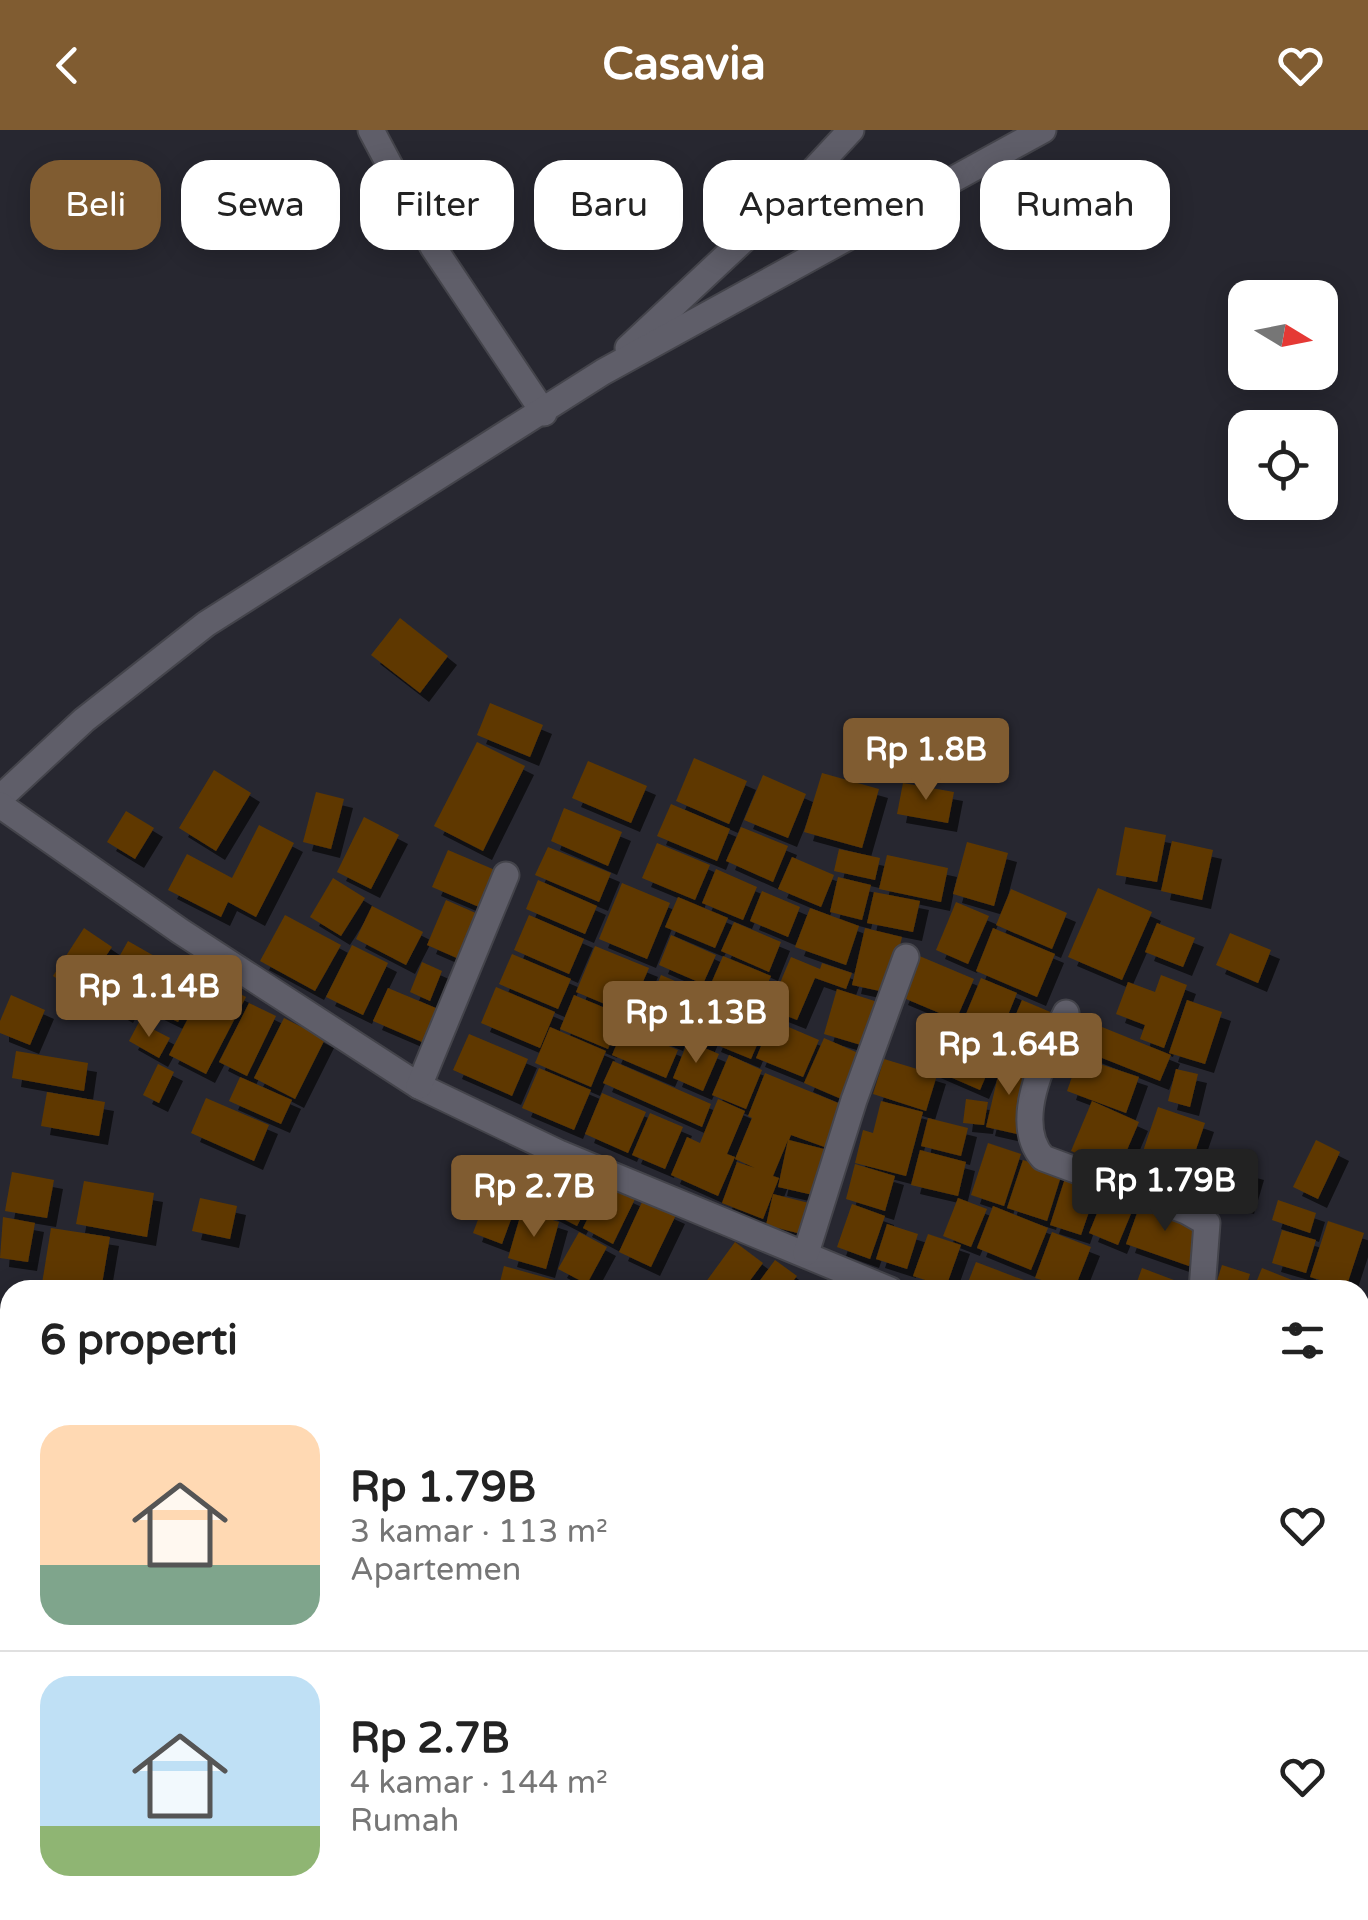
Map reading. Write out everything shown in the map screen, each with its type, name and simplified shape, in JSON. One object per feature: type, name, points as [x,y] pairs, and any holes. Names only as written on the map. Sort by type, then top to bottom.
[{"type":"street","points":[[371,130],[433,248],[544,413]]},
{"type":"street","points":[[603,372],[786,200],[851,130]]},
{"type":"street","points":[[867,1280],[560,1153],[418,1086],[180,931],[0,801],[84,720],[206,624],[603,372],[1043,130]]},
{"type":"street","points":[[418,1086],[506,874]]},
{"type":"street","points":[[806,1253],[854,1100],[906,956]]},
{"type":"street","points":[[1066,1013],[1038,1080],[1028,1123],[1030,1139],[1043,1158],[1186,1211],[1207,1223],[1203,1280]]},
{"type":"building","points":[[400,618],[448,656],[420,693],[371,655]]},
{"type":"building","points":[[490,703],[543,725],[530,757],[477,735]]},
{"type":"building","points":[[477,742],[525,766],[483,851],[434,826]]},
{"type":"building","points":[[694,758],[747,781],[729,824],[676,801]]},
{"type":"building","points":[[588,761],[647,786],[631,823],[572,798]]},
{"type":"building","points":[[214,770],[251,793],[216,851],[179,828]]},
{"type":"building","points":[[822,773],[879,789],[862,848],[804,832]]},
{"type":"building","points":[[763,775],[806,794],[788,838],[744,820]]},
{"type":"building","points":[[903,783],[954,792],[948,823],[897,814]]},
{"type":"building","points":[[316,792],[344,799],[331,849],[303,842]]},
{"type":"building","points":[[671,804],[730,829],[717,861],[657,836]]},
{"type":"building","points":[[564,808],[622,832],[608,866],[551,841]]},
{"type":"building","points":[[126,811],[154,828],[135,859],[107,842]]},
{"type":"building","points":[[364,817],[399,835],[371,889],[337,872]]},
{"type":"building","points":[[259,825],[294,843],[256,917],[228,902],[221,917],[168,890],[187,854],[232,878]]},
{"type":"building","points":[[741,827],[788,846],[773,882],[726,861]]},
{"type":"building","points":[[1125,827],[1166,835],[1157,882],[1116,875]]},
{"type":"building","points":[[1172,841],[1213,850],[1202,900],[1161,891]]},
{"type":"building","points":[[967,842],[1008,853],[994,906],[953,894]]},
{"type":"building","points":[[657,843],[710,865],[695,900],[642,878]]},
{"type":"building","points":[[548,847],[611,873],[599,902],[535,875]]},
{"type":"building","points":[[839,849],[880,858],[875,880],[834,871]]},
{"type":"building","points":[[448,850],[495,870],[479,907],[432,887]]},
{"type":"building","points":[[887,855],[948,868],[941,902],[879,889]]},
{"type":"building","points":[[792,857],[834,875],[821,907],[778,889]]},
{"type":"building","points":[[716,869],[757,887],[743,920],[702,903]]},
{"type":"building","points":[[838,877],[871,885],[862,920],[830,912]]},
{"type":"building","points":[[333,878],[365,898],[341,936],[310,917]]},
{"type":"building","points":[[538,880],[597,906],[585,934],[526,909]]},
{"type":"building","points":[[622,883],[670,903],[647,959],[599,939]]},
{"type":"building","points":[[1098,888],[1152,912],[1122,980],[1068,957]]},
{"type":"building","points":[[1011,889],[1067,913],[1052,949],[996,925]]},
{"type":"building","points":[[762,891],[800,907],[788,937],[750,921]]},
{"type":"building","points":[[874,892],[920,901],[913,932],[867,923]]},
{"type":"building","points":[[678,897],[728,918],[715,948],[665,927]]},
{"type":"building","points":[[446,900],[478,914],[459,959],[427,945]]},
{"type":"building","points":[[956,902],[989,916],[968,964],[936,950]]},
{"type":"building","points":[[372,906],[423,932],[406,965],[356,939]]},
{"type":"building","points":[[810,908],[859,926],[846,965],[795,947]]},
{"type":"building","points":[[285,915],[341,945],[315,991],[260,961]]},
{"type":"building","points":[[529,915],[584,939],[569,974],[514,950]]},
{"type":"building","points":[[734,922],[781,942],[769,972],[721,951]]},
{"type":"building","points":[[1157,923],[1195,938],[1183,967],[1145,952]]},
{"type":"building","points":[[84,928],[112,947],[80,994],[53,976]]},
{"type":"building","points":[[865,928],[902,937],[889,993],[852,985]]},
{"type":"building","points":[[993,928],[1055,954],[1037,997],[976,971]]},
{"type":"building","points":[[1230,933],[1271,950],[1258,983],[1216,965]]},
{"type":"building","points":[[671,935],[716,955],[703,984],[659,965]]},
{"type":"building","points":[[128,941],[156,957],[124,1014],[96,998]]},
{"type":"building","points":[[352,945],[388,963],[363,1015],[326,997]]},
{"type":"building","points":[[595,946],[649,968],[629,1014],[576,992]]},
{"type":"building","points":[[512,954],[571,979],[558,1009],[499,984]]},
{"type":"building","points":[[917,955],[974,979],[956,1020],[899,996]]},
{"type":"building","points":[[723,956],[771,976],[758,1006],[710,986]]},
{"type":"building","points":[[791,957],[820,969],[822,963],[852,973],[846,989],[815,978],[797,1020],[769,1009]]},
{"type":"building","points":[[164,958],[200,977],[178,1022],[141,1004]]},
{"type":"building","points":[[422,962],[442,971],[430,1001],[410,992]]},
{"type":"building","points":[[661,975],[696,990],[674,1042],[639,1027]]},
{"type":"building","points":[[1161,975],[1187,985],[1164,1048],[1140,1039],[1145,1025],[1116,1014],[1128,982],[1155,992]]},
{"type":"building","points":[[209,978],[246,997],[206,1074],[169,1055]]},
{"type":"building","points":[[981,978],[1017,993],[997,1042],[961,1026]]},
{"type":"building","points":[[496,987],[555,1012],[540,1048],[481,1023]]},
{"type":"building","points":[[388,988],[443,1011],[429,1045],[373,1021]]},
{"type":"building","points":[[704,989],[725,998],[705,1045],[684,1036]]},
{"type":"building","points":[[837,989],[884,1004],[871,1048],[824,1034]]},
{"type":"building","points":[[11,995],[45,1010],[30,1045],[0,1033],[0,1021]]},
{"type":"building","points":[[574,995],[622,1015],[608,1049],[560,1029]]},
{"type":"building","points":[[1022,1000],[1055,1014],[1035,1061],[1002,1047]]},
{"type":"building","points":[[1187,1000],[1222,1012],[1205,1064],[1169,1053]]},
{"type":"building","points":[[730,1001],[769,1017],[751,1059],[712,1043]]},
{"type":"building","points":[[249,1003],[276,1016],[247,1076],[219,1062]]},
{"type":"building","points":[[284,1018],[325,1039],[295,1099],[254,1078]]},
{"type":"building","points":[[772,1020],[819,1040],[803,1077],[756,1058]]},
{"type":"building","points":[[139,1022],[170,1038],[159,1058],[129,1041]]},
{"type":"building","points":[[1097,1025],[1171,1055],[1160,1081],[1087,1052]]},
{"type":"building","points":[[945,1026],[998,1048],[980,1090],[927,1067]]},
{"type":"building","points":[[550,1027],[606,1051],[591,1087],[535,1063]]},
{"type":"building","points":[[624,1027],[678,1050],[666,1078],[612,1055]]},
{"type":"building","points":[[469,1034],[528,1059],[512,1096],[453,1070]]},
{"type":"building","points":[[824,1038],[865,1056],[846,1101],[804,1083]]},
{"type":"building","points":[[688,1041],[719,1054],[703,1091],[673,1078]]},
{"type":"building","points":[[16,1051],[88,1063],[84,1091],[12,1078]]},
{"type":"building","points":[[729,1055],[762,1070],[746,1109],[712,1095]]},
{"type":"building","points":[[1079,1057],[1139,1077],[1126,1113],[1067,1091]]},
{"type":"building","points":[[884,1059],[937,1075],[926,1111],[873,1094]]},
{"type":"building","points":[[613,1061],[711,1104],[702,1127],[603,1083]]},
{"type":"building","points":[[1001,1063],[1032,1070],[1017,1134],[986,1127]]},
{"type":"building","points":[[158,1064],[174,1072],[159,1103],[143,1095]]},
{"type":"building","points":[[539,1068],[591,1090],[574,1130],[522,1108]]},
{"type":"building","points":[[1176,1069],[1198,1074],[1190,1107],[1168,1101]]},
{"type":"building","points":[[765,1073],[848,1107],[830,1149],[791,1135],[789,1140],[824,1149],[813,1195],[778,1187],[788,1140],[773,1176],[779,1178],[763,1219],[722,1203],[737,1162],[755,1168],[735,1159]]},
{"type":"building","points":[[240,1077],[292,1100],[281,1124],[229,1101]]},
{"type":"building","points":[[47,1092],[105,1102],[99,1136],[41,1126]]},
{"type":"building","points":[[602,1093],[646,1112],[628,1153],[585,1134]]},
{"type":"building","points":[[206,1098],[269,1125],[254,1161],[191,1133]]},
{"type":"building","points":[[718,1099],[745,1111],[727,1154],[735,1157],[718,1196],[671,1175],[687,1137],[700,1143]]},
{"type":"building","points":[[966,1099],[988,1102],[984,1125],[963,1123]]},
{"type":"building","points":[[881,1101],[923,1112],[906,1176],[855,1163],[863,1130],[873,1133]]},
{"type":"building","points":[[1092,1101],[1139,1122],[1118,1171],[1071,1151]]},
{"type":"building","points":[[1158,1107],[1205,1123],[1183,1188],[1136,1172]]},
{"type":"building","points":[[650,1113],[683,1127],[665,1169],[632,1155]]},
{"type":"building","points":[[928,1118],[968,1128],[961,1156],[921,1146]]},
{"type":"building","points":[[1316,1140],[1340,1152],[1318,1199],[1293,1187]]},
{"type":"building","points":[[988,1143],[1021,1154],[1004,1206],[971,1195]]},
{"type":"building","points":[[920,1150],[966,1162],[958,1196],[911,1185]]},
{"type":"building","points":[[1023,1160],[1062,1173],[1047,1221],[1007,1208]]},
{"type":"building","points":[[1214,1160],[1255,1171],[1245,1205],[1205,1194]]},
{"type":"building","points":[[566,1163],[601,1181],[577,1226],[542,1208]]},
{"type":"building","points":[[855,1164],[895,1176],[885,1211],[846,1199]]},
{"type":"building","points":[[1068,1169],[1100,1180],[1081,1235],[1050,1225]]},
{"type":"building","points":[[12,1172],[54,1180],[47,1218],[5,1211]]},
{"type":"building","points":[[84,1181],[154,1193],[147,1237],[76,1224]]},
{"type":"building","points":[[492,1182],[521,1192],[502,1244],[473,1233]]},
{"type":"building","points":[[1109,1184],[1138,1197],[1118,1245],[1089,1233]]},
{"type":"building","points":[[604,1185],[635,1199],[613,1244],[583,1228]]},
{"type":"building","points":[[773,1194],[817,1205],[809,1236],[766,1225]]},
{"type":"building","points":[[200,1198],[237,1206],[230,1239],[192,1231]]},
{"type":"building","points":[[958,1198],[987,1209],[971,1247],[943,1236]]},
{"type":"building","points":[[643,1200],[676,1215],[651,1267],[619,1252]]},
{"type":"building","points":[[1278,1200],[1316,1213],[1310,1233],[1272,1220]]},
{"type":"building","points":[[1141,1202],[1203,1224],[1189,1266],[1126,1244]]},
{"type":"building","points":[[852,1204],[885,1216],[870,1259],[837,1247]]},
{"type":"building","points":[[993,1206],[1048,1228],[1031,1270],[977,1248]]},
{"type":"building","points":[[522,1210],[559,1222],[546,1269],[508,1258]]},
{"type":"building","points":[[3,1217],[35,1223],[28,1262],[0,1258]]},
{"type":"building","points":[[1328,1221],[1364,1233],[1349,1280],[1310,1277]]},
{"type":"building","points":[[887,1224],[918,1234],[907,1269],[876,1259]]},
{"type":"building","points":[[51,1228],[110,1237],[103,1280],[43,1280]]},
{"type":"building","points":[[1282,1230],[1316,1240],[1306,1273],[1272,1263]]},
{"type":"building","points":[[579,1232],[607,1247],[589,1280],[579,1280],[558,1269]]},
{"type":"building","points":[[1052,1232],[1091,1247],[1078,1280],[1035,1278]]},
{"type":"building","points":[[928,1234],[961,1245],[948,1280],[913,1276]]},
{"type":"building","points":[[735,1242],[763,1263],[750,1280],[707,1280]]},
{"type":"building","points":[[775,1260],[797,1276],[794,1280],[760,1280]]},
{"type":"building","points":[[976,1262],[1024,1280],[969,1280]]},
{"type":"building","points":[[1222,1265],[1250,1274],[1248,1280],[1217,1280]]},
{"type":"building","points":[[504,1266],[554,1280],[500,1280]]},
{"type":"building","points":[[1142,1268],[1174,1280],[1138,1280]]},
{"type":"building","points":[[1262,1268],[1292,1280],[1257,1280]]}]
